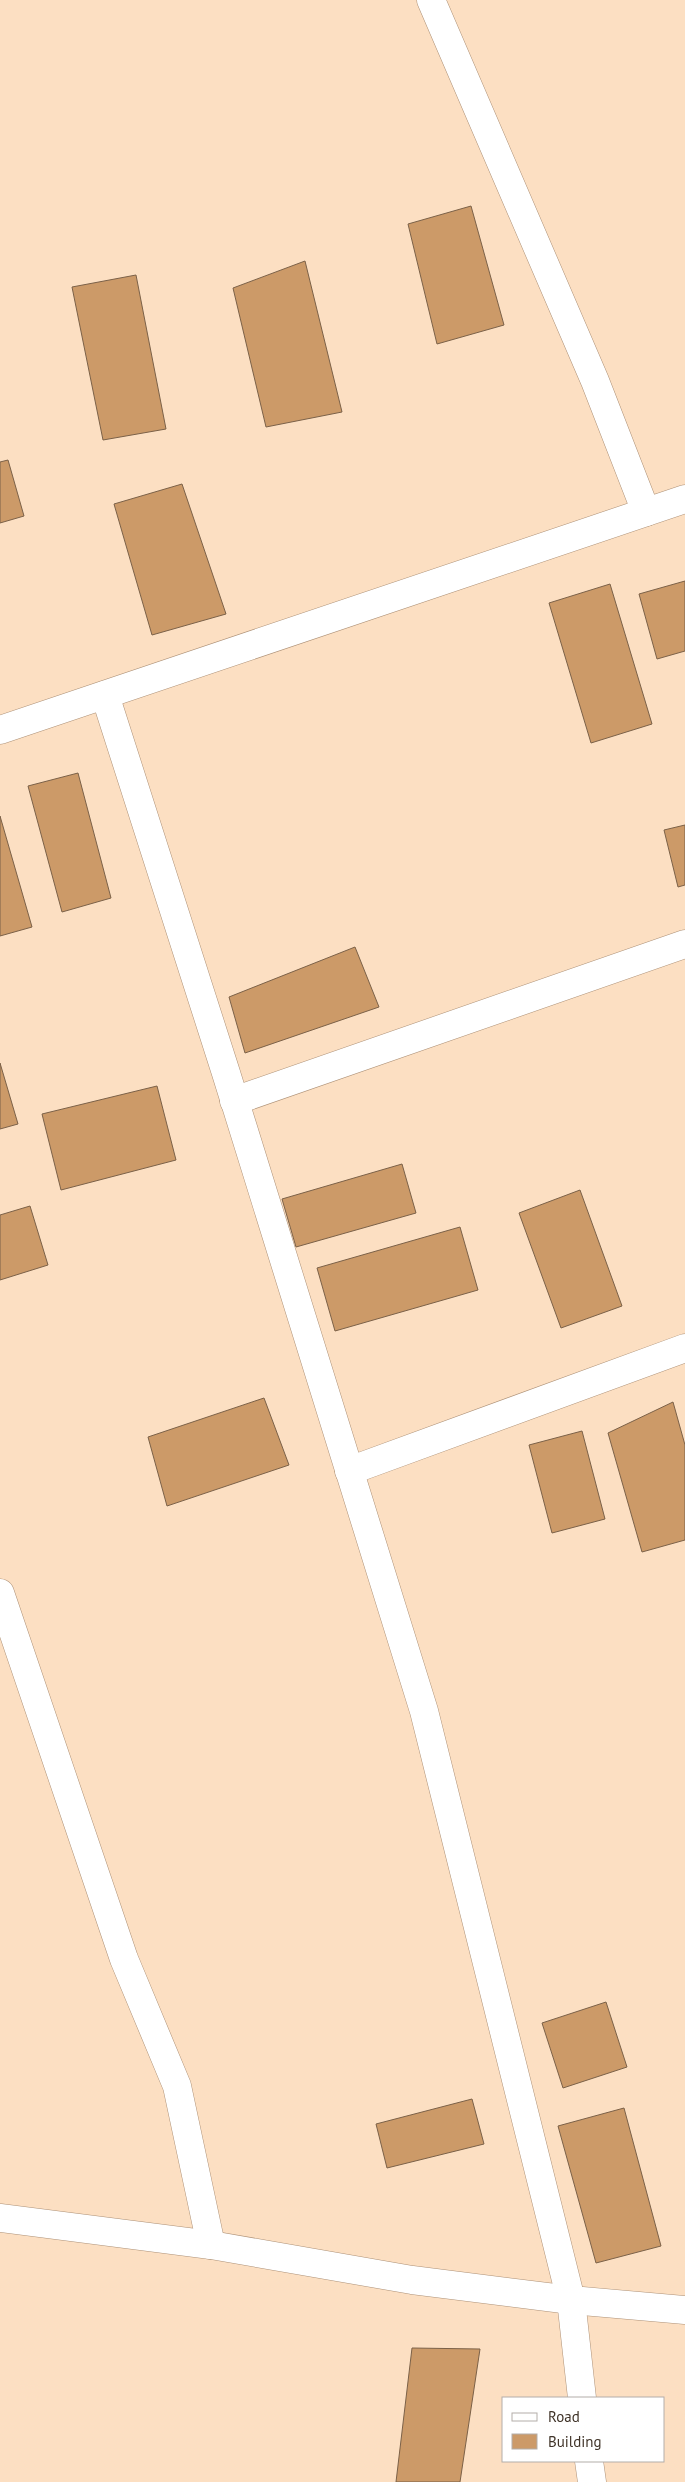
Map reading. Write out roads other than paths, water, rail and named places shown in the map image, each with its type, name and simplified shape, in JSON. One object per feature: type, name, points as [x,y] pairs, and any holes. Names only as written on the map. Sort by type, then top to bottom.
[{"type":"street","points":[[431,0],[595,381],[646,512]]},
{"type":"street","points":[[0,730],[685,499]]},
{"type":"street","points":[[106,695],[424,1711],[571,2300],[582,2397]]},
{"type":"street","points":[[234,1101],[685,944]]},
{"type":"street","points":[[349,1471],[685,1348]]},
{"type":"street","points":[[0,1593],[124,1959],[177,2086],[212,2245]]},
{"type":"street","points":[[0,2218],[212,2245],[412,2280],[571,2300],[685,2310]]},
{"type":"street","points":[[589,2462],[592,2482]]}]
